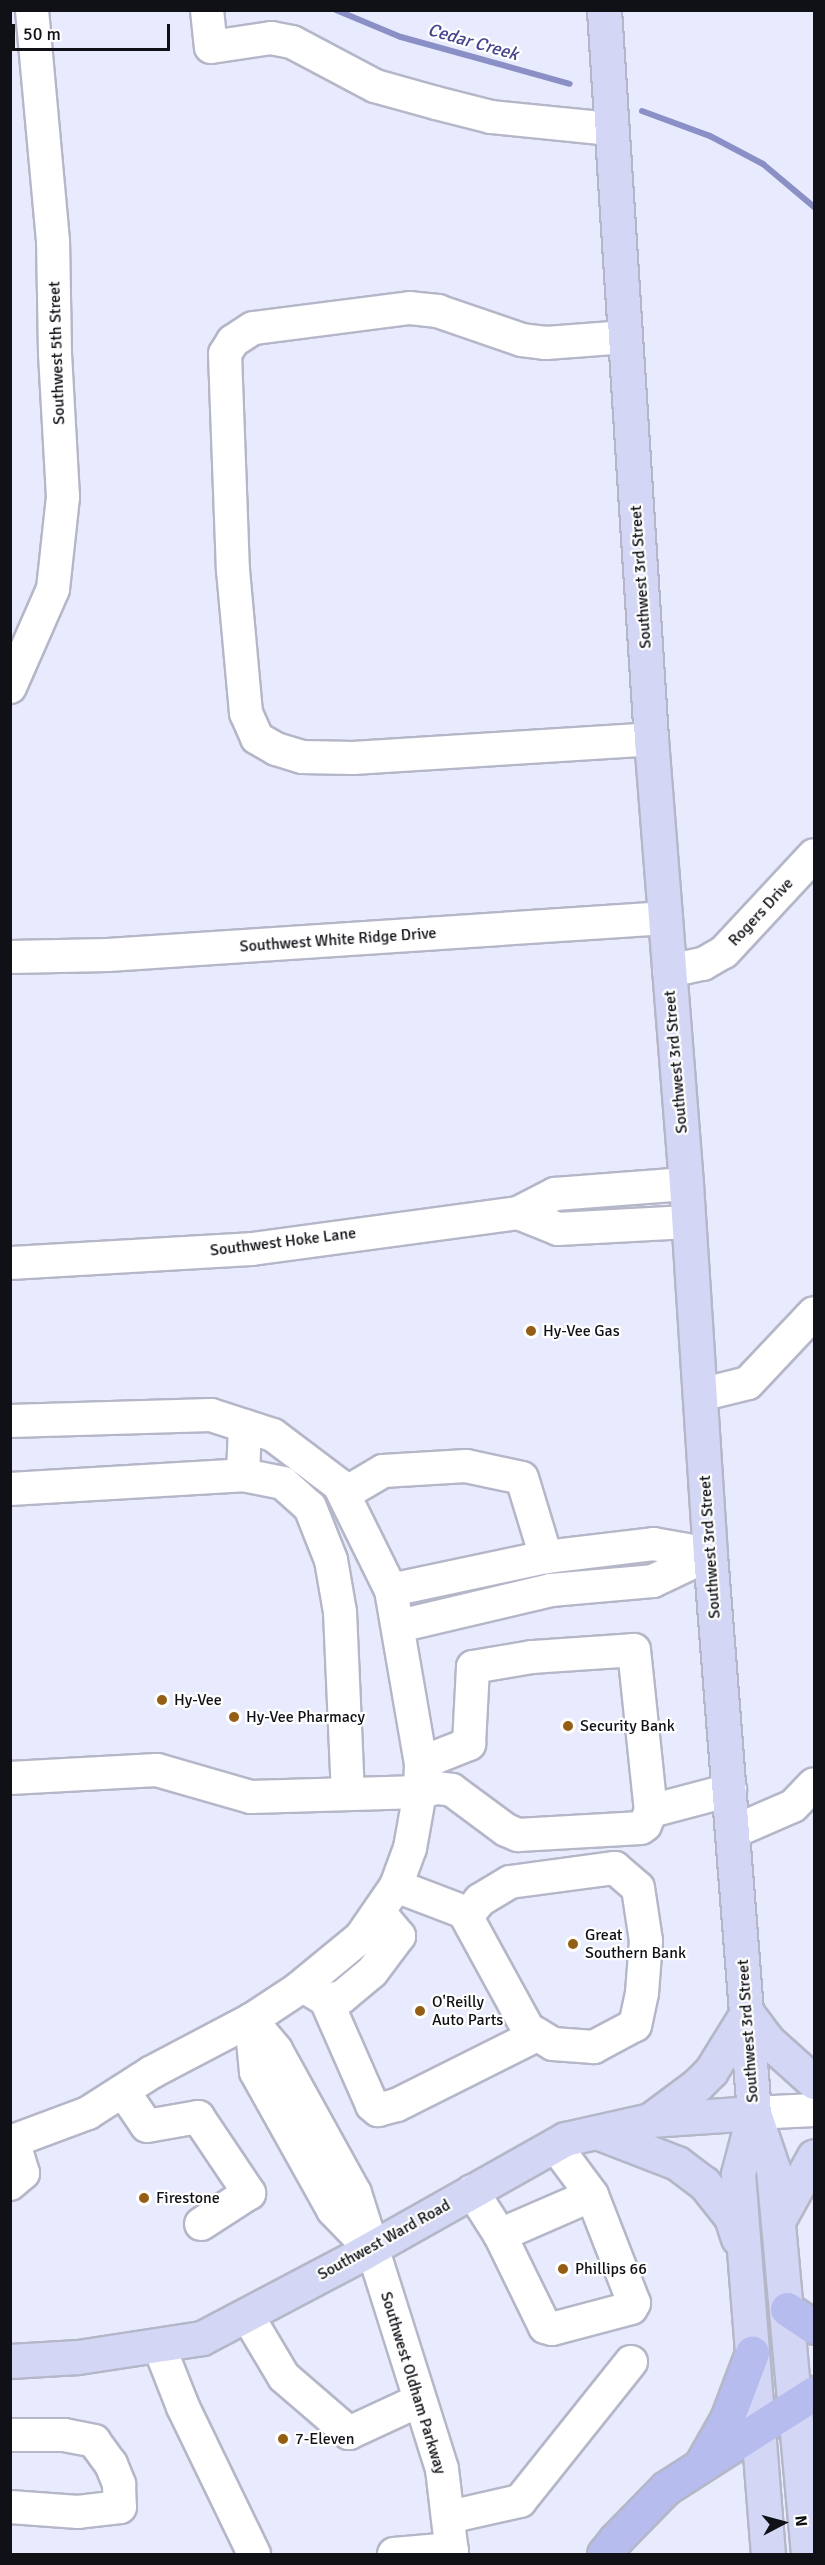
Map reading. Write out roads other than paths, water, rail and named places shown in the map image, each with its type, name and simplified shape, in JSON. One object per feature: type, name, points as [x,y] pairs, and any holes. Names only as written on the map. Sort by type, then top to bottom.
[{"type":"highway","points":[[787,2309],[814,2327]]},
{"type":"highway","points":[[700,2467],[727,2419],[752,2353]]},
{"type":"highway","points":[[604,2554],[666,2488],[805,2400]]},
{"type":"main road","name":"Southwest 3rd Street","points":[[604,10],[651,739],[686,1184],[710,1554],[754,2113],[772,2169],[787,2309],[805,2400],[808,2554]]},
{"type":"main road","points":[[650,2120],[697,2085],[711,2071],[747,2013],[767,2040],[814,2082]]},
{"type":"main road","name":"Southwest 3rd Street","points":[[754,2113],[738,2174],[742,2249],[768,2554]]},
{"type":"main road","name":"Southwest Ward Road","points":[[10,2361],[78,2357],[202,2338],[371,2249],[565,2139],[650,2120],[754,2113]]},
{"type":"main road","points":[[594,2132],[677,2163],[704,2183],[730,2217],[742,2249]]},
{"type":"main road","points":[[778,2221],[814,2156]]},
{"type":"street","name":"Southwest 5th Street","points":[[10,687],[53,588],[63,498],[55,353],[53,241],[32,10]]},
{"type":"street","points":[[207,10],[211,48],[271,38],[292,42],[375,86],[436,103],[491,117],[612,129]]},
{"type":"street","points":[[626,337],[546,343],[522,340],[438,310],[410,308],[253,328],[233,341],[225,354],[233,570],[246,713],[257,738],[276,748],[302,757],[353,758],[651,739]]},
{"type":"street","name":"Rogers Drive","points":[[669,971],[703,964],[724,952],[814,855]]},
{"type":"street","name":"Southwest White Ridge Drive","points":[[10,957],[108,955],[666,918]]},
{"type":"street","name":"Southwest Hoke Lane","points":[[10,1263],[252,1249],[518,1213],[555,1194],[686,1184]]},
{"type":"street","name":"Southwest Hoke Lane","points":[[518,1213],[558,1229],[688,1222]]},
{"type":"street","points":[[700,1395],[748,1383],[814,1313]]},
{"type":"street","points":[[10,1421],[211,1415],[273,1435],[339,1485],[391,1590],[399,1626],[421,1777],[410,1848],[396,1886],[361,1937],[314,1993],[251,2020],[88,2113],[12,2141],[22,2173],[10,2184]]},
{"type":"street","points":[[243,1475],[245,1426]]},
{"type":"street","points":[[344,1494],[383,1471],[466,1466],[522,1479],[546,1557]]},
{"type":"street","points":[[10,1489],[243,1475],[283,1483],[310,1507],[331,1560],[340,1612],[348,1793]]},
{"type":"street","points":[[391,1590],[546,1557],[652,1544],[710,1554]]},
{"type":"street","points":[[399,1626],[551,1590],[653,1581],[710,1554]]},
{"type":"street","points":[[10,1778],[157,1770],[250,1797],[348,1793],[421,1777],[469,1744],[473,1667],[532,1657],[634,1650],[651,1811],[645,1825],[640,1828],[511,1834],[452,1790],[438,1788],[421,1777]]},
{"type":"street","points":[[733,1832],[793,1806],[814,1784]]},
{"type":"street","points":[[651,1811],[730,1790]]},
{"type":"street","points":[[396,1886],[464,1912],[472,1911],[480,1900],[510,1882],[562,1873],[615,1868],[638,1888],[646,1941],[642,1993],[634,2025],[594,2047],[553,2044],[537,2035],[528,2029],[464,1912]]},
{"type":"street","points":[[314,1993],[372,2105],[378,2110],[397,2105],[537,2035]]},
{"type":"street","name":"Southwest Oldham Parkway","points":[[251,2020],[276,2050],[355,2193],[442,2469],[452,2552]]},
{"type":"street","points":[[123,2091],[147,2126],[198,2117],[249,2193],[201,2224]]},
{"type":"street","points":[[754,2113],[814,2110]]},
{"type":"street","points":[[592,2195],[594,2132]]},
{"type":"street","points":[[472,2191],[500,2235],[545,2327],[552,2329],[631,2308],[634,2303],[592,2195],[555,2145]]},
{"type":"street","points":[[500,2235],[592,2195]]},
{"type":"street","points":[[247,2315],[284,2377],[349,2433],[420,2400]]},
{"type":"street","points":[[159,2346],[183,2407],[254,2554]]},
{"type":"street","points":[[449,2517],[520,2501],[631,2362]]},
{"type":"street","points":[[10,2435],[64,2435],[93,2441],[111,2464],[119,2484],[120,2507],[78,2512],[10,2507]]},
{"type":"street","points":[[394,2554],[452,2552]]},
{"type":"waterway","name":"Cedar Creek","points":[[336,10],[401,37],[570,84]]},
{"type":"waterway","points":[[642,111],[710,136],[763,164],[814,207]]},
{"type":"place","name":"Hy-Vee Gas","points":[[531,1331]]},
{"type":"place","name":"Hy-Vee","points":[[162,1700]]},
{"type":"place","name":"Hy-Vee Pharmacy","points":[[234,1717]]},
{"type":"place","name":"Security Bank","points":[[568,1726]]},
{"type":"place","name":"Great Southern Bank","points":[[573,1944]]},
{"type":"place","name":"O'Reilly Auto Parts","points":[[420,2011]]},
{"type":"place","name":"Firestone","points":[[144,2198]]},
{"type":"place","name":"Phillips 66","points":[[563,2269]]},
{"type":"place","name":"7-Eleven","points":[[283,2439]]}]
